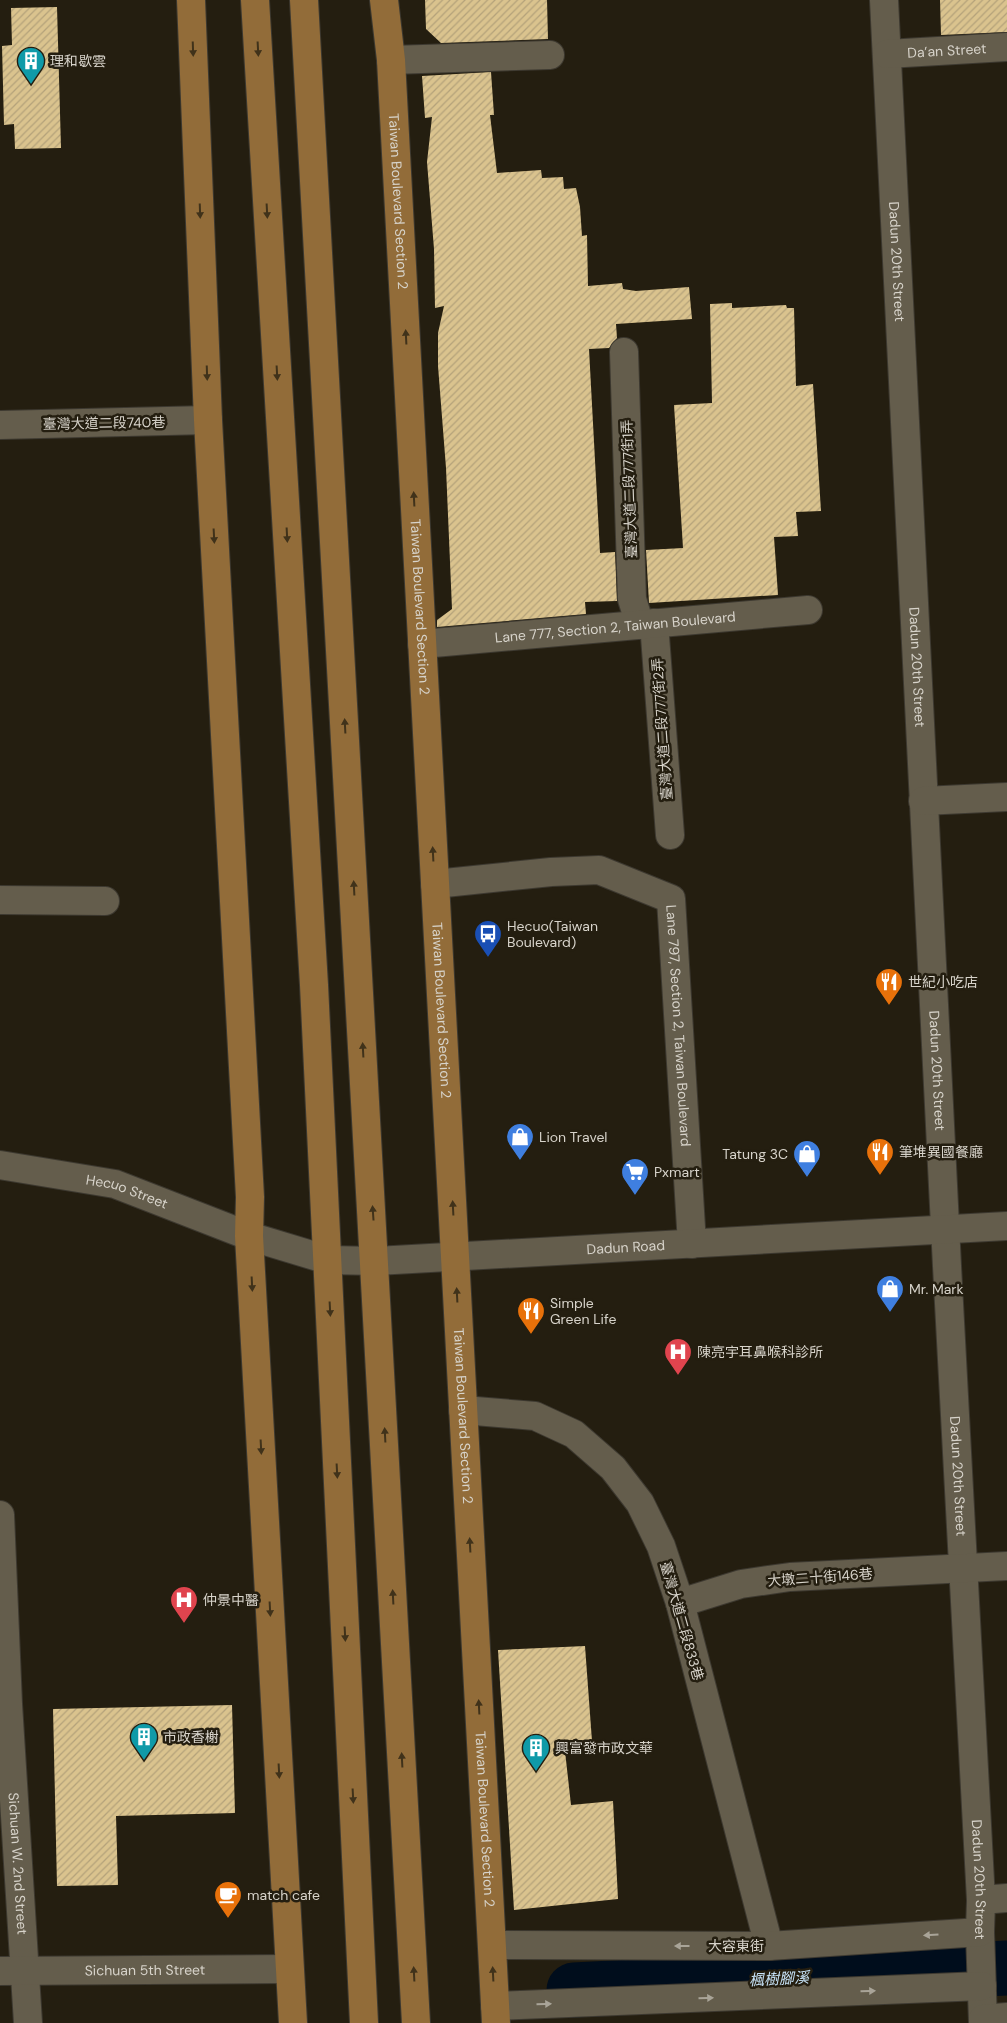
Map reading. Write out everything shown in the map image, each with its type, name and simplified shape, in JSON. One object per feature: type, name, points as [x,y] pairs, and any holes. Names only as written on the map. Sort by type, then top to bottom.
[{"type":"main road","points":[[191,0],[208,420],[250,1197],[249,1236],[293,2023]]},
{"type":"main road","points":[[255,0],[313,965],[364,2023]]},
{"type":"main road","points":[[304,0],[376,1261],[416,2023]]},
{"type":"main road","name":"Taiwan Boulevard Section 2","points":[[384,0],[391,60],[495,2015]]},
{"type":"street","name":"Dadun 20th Street","points":[[884,0],[963,1569],[994,1899],[980,1932],[982,1986],[991,2020]]},
{"type":"street","name":"Da’an Street","points":[[887,54],[1007,47]]},
{"type":"street","points":[[391,60],[550,55]]},
{"type":"street","name":"臺灣大道二段777街1弄","points":[[624,352],[632,599],[647,624]]},
{"type":"street","name":"臺灣大道二段740巷","points":[[0,425],[208,420]]},
{"type":"street","name":"Lane 777, Section 2, Taiwan Boulevard","points":[[422,644],[808,610]]},
{"type":"street","name":"臺灣大道二段777街2弄","points":[[647,624],[670,835]]},
{"type":"street","points":[[924,801],[1007,797]]},
{"type":"street","name":"Lane 797, Section 2, Taiwan Boulevard","points":[[435,884],[551,872],[599,870],[671,899],[692,1244]]},
{"type":"street","points":[[0,900],[105,901]]},
{"type":"street","name":"Hecuo Street","points":[[0,1165],[115,1184],[249,1236]]},
{"type":"street","name":"Dadun Road","points":[[249,1236],[328,1260],[376,1261],[1007,1226]]},
{"type":"street","name":"臺灣大道二段833巷","points":[[463,1410],[535,1416],[574,1434],[613,1468],[640,1503],[660,1546],[680,1603],[769,1946]]},
{"type":"street","name":"Sichuan W. 2nd Street","points":[[0,1515],[13,1971],[28,2023]]},
{"type":"street","name":"大墩二十街146巷","points":[[680,1603],[741,1584],[790,1577],[1007,1566]]},
{"type":"street","name":"大容東街","points":[[492,1945],[769,1946],[980,1932]]},
{"type":"street","name":"Sichuan 5th Street","points":[[13,1971],[289,1969]]},
{"type":"street","points":[[495,2015],[982,1986]]},
{"type":"building","points":[[425,0],[547,0],[548,39],[441,43],[426,29]]},
{"type":"building","points":[[940,0],[1007,0],[1007,32],[941,35]]},
{"type":"building","name":"理和歇雲","points":[[57,7],[61,148],[15,149],[14,124],[4,125],[2,46],[12,45],[11,8]]},
{"type":"building","points":[[491,72],[494,115],[490,115],[497,173],[541,170],[542,178],[563,177],[564,189],[576,188],[580,207],[582,236],[587,235],[588,286],[622,283],[623,289],[636,291],[689,287],[692,319],[616,324],[617,338],[609,348],[589,349],[600,553],[615,552],[617,601],[585,602],[586,614],[437,627],[437,620],[452,609],[446,468],[438,366],[438,333],[444,306],[435,308],[434,249],[427,162],[432,117],[425,118],[422,76]]},
{"type":"building","points":[[732,303],[732,308],[786,305],[787,308],[794,308],[796,386],[813,384],[821,511],[796,512],[798,536],[774,537],[778,595],[649,603],[646,550],[683,548],[674,405],[712,403],[710,304]]},
{"type":"building","name":"興富發市政文華","points":[[585,1646],[592,1741],[564,1742],[571,1805],[613,1801],[618,1899],[514,1910],[498,1650]]},
{"type":"building","name":"市政香榭","points":[[232,1705],[235,1813],[116,1816],[118,1885],[57,1886],[53,1709]]},
{"type":"waterway","name":"楓樹腳溪","points":[[574,1990],[1007,1968]]},
{"type":"place","name":"理和歇雲","points":[[31,85]]},
{"type":"place","name":"Hecuo(Taiwan Boulevard)","points":[[488,958]]},
{"type":"place","name":"世紀小吃店","points":[[889,1006]]},
{"type":"place","name":"Lion Travel","points":[[520,1161]]},
{"type":"place","name":"筆堆異國餐廳","points":[[880,1176]]},
{"type":"place","name":"Tatung 3C","points":[[807,1178]]},
{"type":"place","name":"Pxmart","points":[[635,1196]]},
{"type":"place","name":"Mr. Mark","points":[[890,1313]]},
{"type":"place","name":"Simple Green Life","points":[[531,1335]]},
{"type":"place","name":"陳亮宇耳鼻喉科診所","points":[[678,1376]]},
{"type":"place","name":"仲景中醫","points":[[184,1624]]},
{"type":"place","name":"市政香榭","points":[[144,1761]]},
{"type":"place","name":"興富發市政文華","points":[[536,1772]]},
{"type":"place","name":"match cafe","points":[[228,1919]]}]
